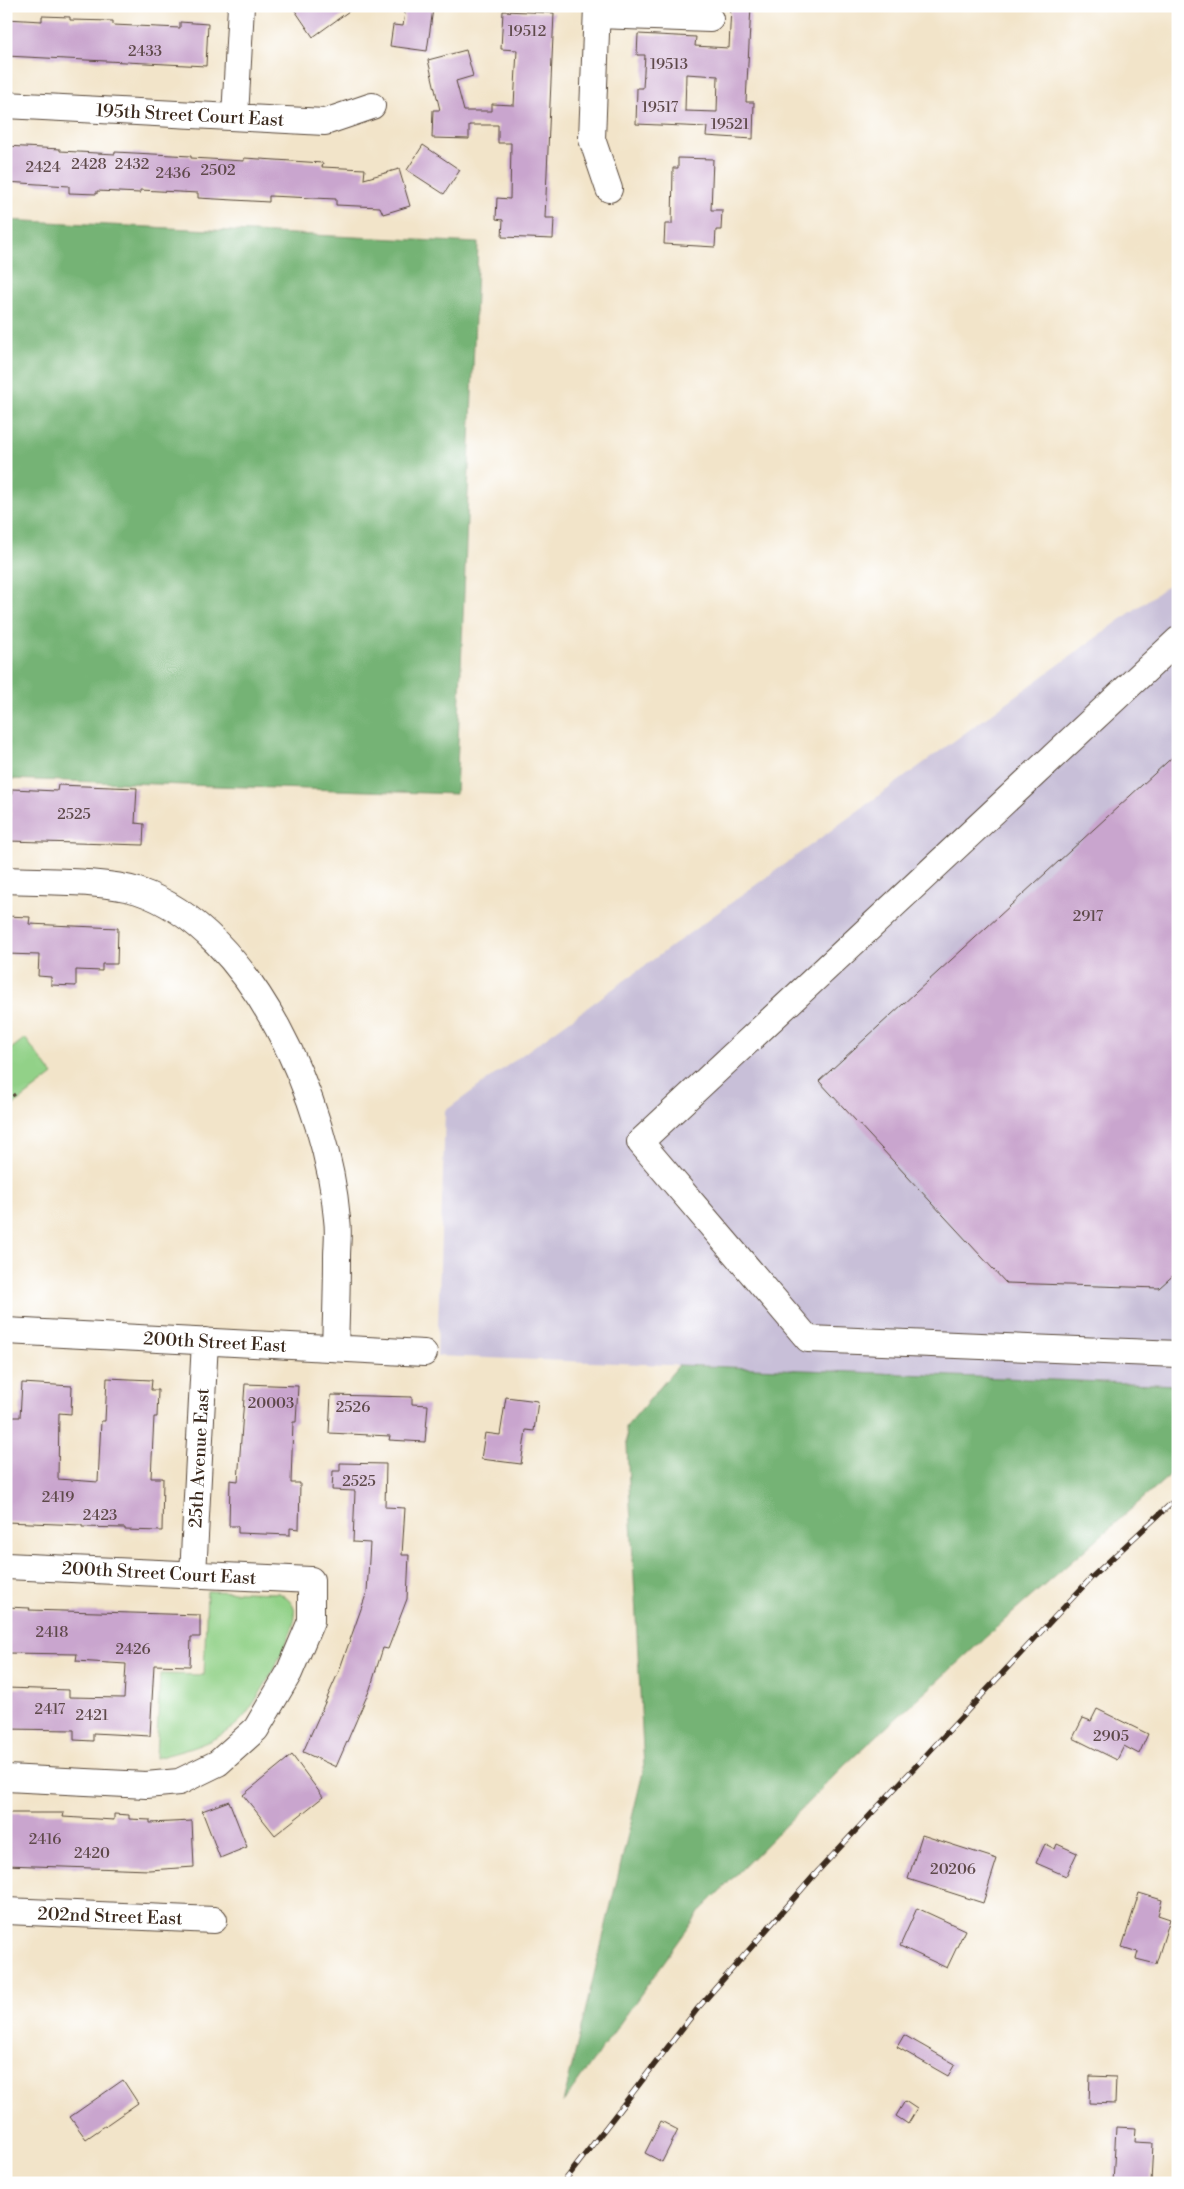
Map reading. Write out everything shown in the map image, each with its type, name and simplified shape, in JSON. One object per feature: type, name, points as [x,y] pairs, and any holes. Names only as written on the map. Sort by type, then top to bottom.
[{"type":"street","points":[[235,117],[241,6]]},
{"type":"street","points":[[609,189],[592,139],[597,10],[710,19]]},
{"type":"street","name":"195th Street Court East","points":[[6,105],[325,122],[372,106]]},
{"type":"street","points":[[1178,640],[640,1142],[808,1339],[1178,1354]]},
{"type":"street","points":[[6,880],[116,886],[139,892],[188,918],[213,940],[235,965],[265,1006],[293,1055],[315,1113],[331,1172],[338,1220],[335,1348]]},
{"type":"street","name":"200th Street East","points":[[6,1331],[424,1353]]},
{"type":"street","name":"25th Avenue East","points":[[193,1575],[205,1341]]},
{"type":"street","name":"200th Street Court East","points":[[6,1566],[311,1580],[311,1621],[289,1673],[256,1729],[218,1763],[179,1782],[146,1785],[6,1778]]},
{"type":"street","name":"202nd Street East","points":[[6,1911],[214,1920]]},
{"type":"path","points":[[6,1101],[15,1094]]},
{"type":"shaded area","points":[[1178,578],[1178,1385],[437,1356],[445,1111]]},
{"type":"green space","points":[[6,220],[478,243],[456,794],[6,779]]},
{"type":"green space","points":[[25,1038],[53,1075],[6,1111],[6,1053]]},
{"type":"green space","points":[[679,1365],[1178,1385],[1178,1468],[1007,1618],[847,1763],[701,1910],[563,2103],[644,1768],[626,1427]]},
{"type":"green space","points":[[207,1591],[279,1593],[293,1605],[295,1617],[293,1627],[281,1655],[263,1688],[239,1722],[211,1741],[156,1758],[160,1674],[204,1675]]},
{"type":"building","points":[[292,6],[356,6],[313,37]]},
{"type":"building","points":[[406,6],[433,9],[427,51],[390,46],[393,25],[403,26]]},
{"type":"building","points":[[731,6],[751,6],[746,102],[754,102],[753,139],[706,136],[707,127],[636,124],[637,88],[643,88],[645,55],[637,55],[638,34],[696,37],[695,46],[729,48]],"holes":[[[686,74],[718,76],[717,112],[685,111]]]},
{"type":"building","points":[[503,11],[554,13],[545,218],[554,218],[553,239],[502,237],[503,220],[496,219],[497,198],[510,199],[511,143],[498,143],[498,125],[469,125],[469,139],[432,138],[433,110],[440,110],[428,60],[466,50],[473,76],[456,81],[464,111],[492,111],[492,104],[514,105],[517,50],[501,49]]},
{"type":"building","points":[[42,16],[70,17],[70,20],[113,21],[113,25],[180,28],[180,22],[208,24],[206,66],[6,56],[6,19],[42,21]]},
{"type":"building","points":[[423,145],[460,170],[444,194],[407,170]]},
{"type":"building","points":[[6,146],[115,154],[115,152],[191,156],[191,158],[244,161],[244,158],[323,163],[322,167],[365,169],[364,179],[399,169],[410,206],[383,214],[380,207],[336,205],[336,199],[269,196],[269,202],[198,198],[198,193],[140,190],[140,193],[97,191],[97,194],[69,193],[69,186],[6,182]]},
{"type":"building","points":[[678,158],[713,159],[711,210],[722,210],[721,230],[716,230],[715,247],[664,244],[665,224],[672,224],[673,168],[678,168]]},
{"type":"building","points":[[1178,752],[1178,1271],[1159,1288],[1006,1283],[819,1081]]},
{"type":"building","points":[[58,785],[137,788],[135,823],[144,824],[143,845],[9,841],[12,789],[57,791]]},
{"type":"building","points":[[6,916],[30,917],[29,924],[118,928],[117,964],[102,964],[102,971],[76,970],[76,986],[51,985],[51,977],[38,976],[39,955],[6,954]]},
{"type":"building","points":[[107,1378],[152,1380],[151,1390],[158,1390],[157,1417],[154,1417],[151,1478],[163,1478],[162,1531],[6,1522],[7,1417],[20,1417],[22,1383],[72,1386],[71,1414],[59,1413],[58,1479],[98,1482],[101,1421],[105,1421]]},
{"type":"building","points":[[245,1384],[298,1386],[296,1422],[293,1422],[291,1483],[300,1483],[299,1529],[290,1528],[290,1535],[238,1533],[238,1526],[229,1526],[230,1480],[238,1481]]},
{"type":"building","points":[[331,1395],[412,1397],[412,1404],[428,1405],[425,1442],[389,1440],[390,1436],[329,1433]]},
{"type":"building","points":[[506,1397],[538,1401],[534,1431],[526,1430],[521,1464],[481,1459],[485,1433],[500,1435]]},
{"type":"building","points":[[340,1463],[386,1464],[385,1507],[405,1508],[402,1555],[409,1555],[407,1599],[388,1649],[383,1648],[370,1689],[336,1767],[303,1752],[339,1671],[367,1592],[370,1543],[353,1542],[355,1491],[332,1490],[333,1471],[340,1471]]},
{"type":"building","points":[[6,1607],[30,1608],[29,1610],[200,1615],[200,1637],[191,1637],[190,1666],[154,1665],[150,1736],[93,1733],[93,1741],[74,1740],[74,1730],[6,1729],[6,1688],[69,1690],[69,1697],[124,1698],[126,1664],[76,1661],[77,1654],[6,1653]]},
{"type":"building","points":[[1097,1709],[1148,1734],[1139,1754],[1124,1746],[1117,1760],[1073,1738],[1083,1718],[1091,1721]]},
{"type":"building","points":[[292,1755],[323,1797],[275,1835],[243,1795]]},
{"type":"building","points":[[229,1801],[247,1847],[220,1858],[202,1811]]},
{"type":"building","points":[[6,1813],[64,1813],[63,1817],[114,1820],[114,1814],[129,1815],[129,1819],[150,1820],[150,1823],[192,1821],[194,1867],[149,1870],[6,1865]]},
{"type":"building","points":[[922,1835],[997,1859],[983,1903],[908,1879]]},
{"type":"building","points":[[1045,1844],[1055,1849],[1057,1844],[1077,1853],[1066,1876],[1036,1863]]},
{"type":"building","points":[[1139,1893],[1162,1900],[1158,1915],[1170,1919],[1156,1964],[1136,1959],[1138,1952],[1122,1947]]},
{"type":"building","points":[[917,1908],[965,1930],[947,1968],[900,1946]]},
{"type":"building","points":[[904,2035],[955,2064],[948,2076],[897,2047]]},
{"type":"building","points":[[1090,2076],[1116,2077],[1115,2104],[1089,2103]]},
{"type":"building","points":[[123,2080],[138,2103],[86,2139],[70,2117]]},
{"type":"building","points":[[905,2101],[917,2109],[908,2124],[896,2116]]},
{"type":"building","points":[[661,2121],[678,2130],[662,2162],[645,2153]]},
{"type":"building","points":[[1116,2127],[1136,2128],[1135,2142],[1153,2143],[1151,2183],[1113,2183]]},
{"type":"railway","points":[[563,2183],[698,2008],[818,1871],[1092,1577],[1178,1497]]}]
